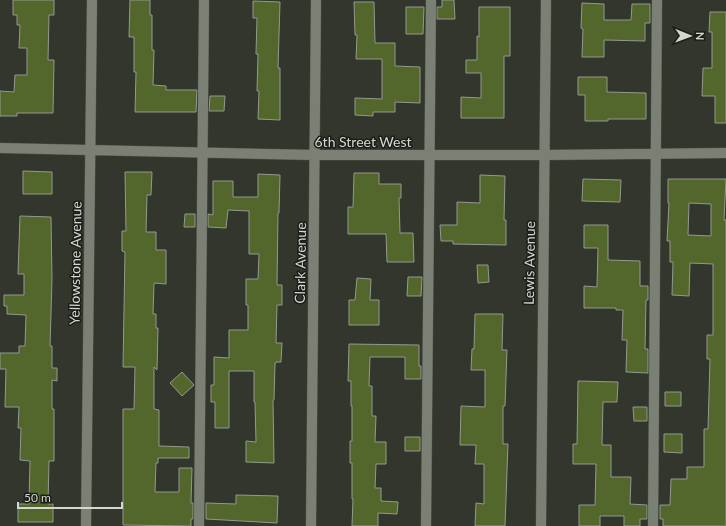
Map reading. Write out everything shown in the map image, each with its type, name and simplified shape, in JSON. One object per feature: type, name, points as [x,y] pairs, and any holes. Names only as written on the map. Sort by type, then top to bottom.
[{"type":"street","name":"Yellowstone Avenue","points":[[86,526],[92,0]]},
{"type":"street","points":[[199,526],[204,0]]},
{"type":"street","name":"Clark Avenue","points":[[311,526],[316,0]]},
{"type":"street","points":[[426,526],[431,0]]},
{"type":"street","name":"Lewis Avenue","points":[[541,526],[546,0]]},
{"type":"street","points":[[653,526],[657,0]]},
{"type":"street","name":"6th Street West","points":[[0,148],[315,155],[726,153]]},
{"type":"building","points":[[13,0],[54,0],[54,15],[49,15],[48,60],[54,60],[53,113],[17,113],[17,116],[0,116],[0,91],[14,92],[15,75],[27,75],[27,48],[19,48],[20,25],[17,25],[17,15],[13,15]]},
{"type":"building","points":[[130,0],[150,0],[150,15],[152,15],[152,50],[154,50],[153,85],[166,86],[166,90],[197,90],[196,112],[135,112],[136,72],[134,72],[134,37],[129,37]]},
{"type":"building","points":[[442,0],[454,0],[455,19],[437,19],[437,7],[442,7]]},
{"type":"building","points":[[253,1],[280,2],[278,68],[280,68],[280,120],[258,119],[258,54],[256,54],[257,18],[253,18]]},
{"type":"building","points":[[354,2],[374,2],[375,43],[395,43],[395,66],[420,67],[420,103],[395,102],[395,112],[373,112],[373,116],[355,115],[355,98],[382,99],[382,59],[356,59],[357,35],[355,35]]},
{"type":"building","points":[[582,3],[604,4],[604,20],[631,20],[632,4],[650,4],[650,23],[645,23],[645,41],[604,40],[604,57],[582,57]]},
{"type":"building","points":[[406,7],[424,7],[423,34],[406,34]]},
{"type":"building","points":[[479,7],[510,7],[510,56],[504,56],[504,118],[461,118],[461,97],[481,98],[481,73],[466,73],[466,60],[477,60]]},
{"type":"building","points":[[710,12],[726,12],[726,123],[715,123],[715,96],[702,96],[703,68],[712,68],[712,32],[709,32]]},
{"type":"building","points":[[578,77],[607,77],[607,92],[646,93],[646,119],[608,119],[608,121],[585,121],[585,95],[578,95]]},
{"type":"building","points":[[210,96],[225,96],[224,111],[209,111]]},
{"type":"building","points":[[23,171],[52,172],[52,194],[23,194]]},
{"type":"building","points":[[125,172],[152,172],[151,195],[147,195],[146,232],[156,232],[156,250],[166,250],[166,284],[154,283],[153,314],[156,314],[156,328],[158,328],[157,370],[154,367],[154,409],[159,410],[159,446],[189,447],[189,458],[158,458],[158,463],[156,463],[155,492],[179,492],[179,468],[192,468],[191,503],[193,503],[193,519],[191,519],[191,526],[123,525],[123,409],[134,409],[135,367],[123,367],[125,252],[122,251],[122,231],[126,231]]},
{"type":"building","points":[[354,173],[379,173],[379,184],[401,184],[401,198],[399,198],[400,233],[413,233],[414,262],[387,262],[386,234],[348,234],[348,207],[353,207]]},
{"type":"building","points":[[258,174],[280,175],[277,285],[282,285],[282,305],[277,305],[276,343],[282,343],[281,362],[275,363],[273,400],[274,463],[246,462],[246,441],[256,442],[254,371],[229,371],[229,428],[215,428],[215,402],[211,402],[211,385],[214,385],[214,357],[229,358],[229,330],[248,330],[246,279],[258,279],[259,254],[249,254],[249,211],[228,210],[226,228],[208,227],[208,214],[213,215],[213,181],[233,181],[233,197],[258,197]]},
{"type":"building","points":[[480,175],[505,176],[504,220],[506,220],[506,245],[453,244],[453,241],[441,241],[440,225],[457,225],[457,202],[480,203]]},
{"type":"building","points":[[583,179],[621,180],[620,202],[582,201]]},
{"type":"building","points":[[668,179],[726,179],[724,220],[726,220],[726,526],[663,526],[663,519],[660,519],[660,505],[670,505],[671,479],[687,479],[687,467],[704,467],[704,429],[708,429],[710,359],[707,359],[707,335],[713,335],[713,264],[690,263],[689,296],[672,295],[673,262],[670,262],[670,241],[667,241]],"holes":[[[689,203],[711,204],[711,236],[688,235]]]},
{"type":"building","points":[[185,214],[195,214],[195,227],[184,227]]},
{"type":"building","points":[[20,216],[51,217],[52,279],[50,346],[52,346],[52,368],[57,368],[57,381],[52,380],[52,409],[54,409],[54,461],[49,461],[48,504],[53,504],[53,522],[18,522],[18,504],[29,504],[30,461],[20,460],[21,428],[18,428],[19,407],[5,407],[6,369],[0,369],[0,353],[19,353],[19,346],[25,346],[26,315],[7,314],[7,306],[4,306],[4,295],[24,295],[24,274],[18,274]]},
{"type":"building","points":[[584,225],[608,225],[608,260],[640,261],[640,286],[648,286],[648,300],[646,300],[645,349],[648,349],[648,373],[626,372],[627,340],[622,340],[623,310],[616,310],[616,308],[584,308],[584,286],[597,287],[598,248],[584,248]]},
{"type":"building","points":[[477,265],[488,265],[489,282],[478,283]]},
{"type":"building","points":[[408,277],[422,277],[421,296],[407,296]]},
{"type":"building","points":[[357,278],[371,279],[370,300],[379,300],[379,325],[349,325],[349,300],[355,300]]},
{"type":"building","points":[[475,314],[503,314],[502,350],[507,350],[505,406],[503,406],[503,444],[508,444],[505,526],[475,526],[476,503],[484,504],[484,464],[475,464],[476,445],[460,445],[461,406],[485,407],[485,370],[471,370],[472,349],[474,349]]},
{"type":"building","points":[[349,344],[419,345],[419,366],[421,366],[421,379],[405,379],[405,357],[370,357],[369,386],[372,386],[372,416],[376,416],[375,442],[386,442],[386,464],[376,464],[375,488],[381,488],[381,501],[398,502],[397,514],[378,513],[378,526],[352,526],[353,499],[350,441],[352,441],[352,406],[351,381],[348,381]]},
{"type":"building","points":[[182,372],[194,385],[182,396],[170,383]]},
{"type":"building","points":[[578,381],[618,382],[617,402],[603,402],[602,445],[611,445],[611,477],[631,477],[630,504],[647,505],[647,519],[640,519],[640,526],[624,526],[624,516],[600,516],[600,526],[579,526],[579,505],[595,505],[596,464],[573,464],[573,444],[577,444]]},
{"type":"building","points":[[665,392],[681,392],[681,406],[665,406]]},
{"type":"building","points":[[633,407],[647,407],[647,421],[634,421]]},
{"type":"building","points":[[664,434],[682,434],[682,453],[664,452]]},
{"type":"building","points":[[405,437],[420,437],[420,451],[405,451]]},
{"type":"building","points":[[236,495],[278,496],[277,523],[206,519],[206,503],[236,504]]}]
